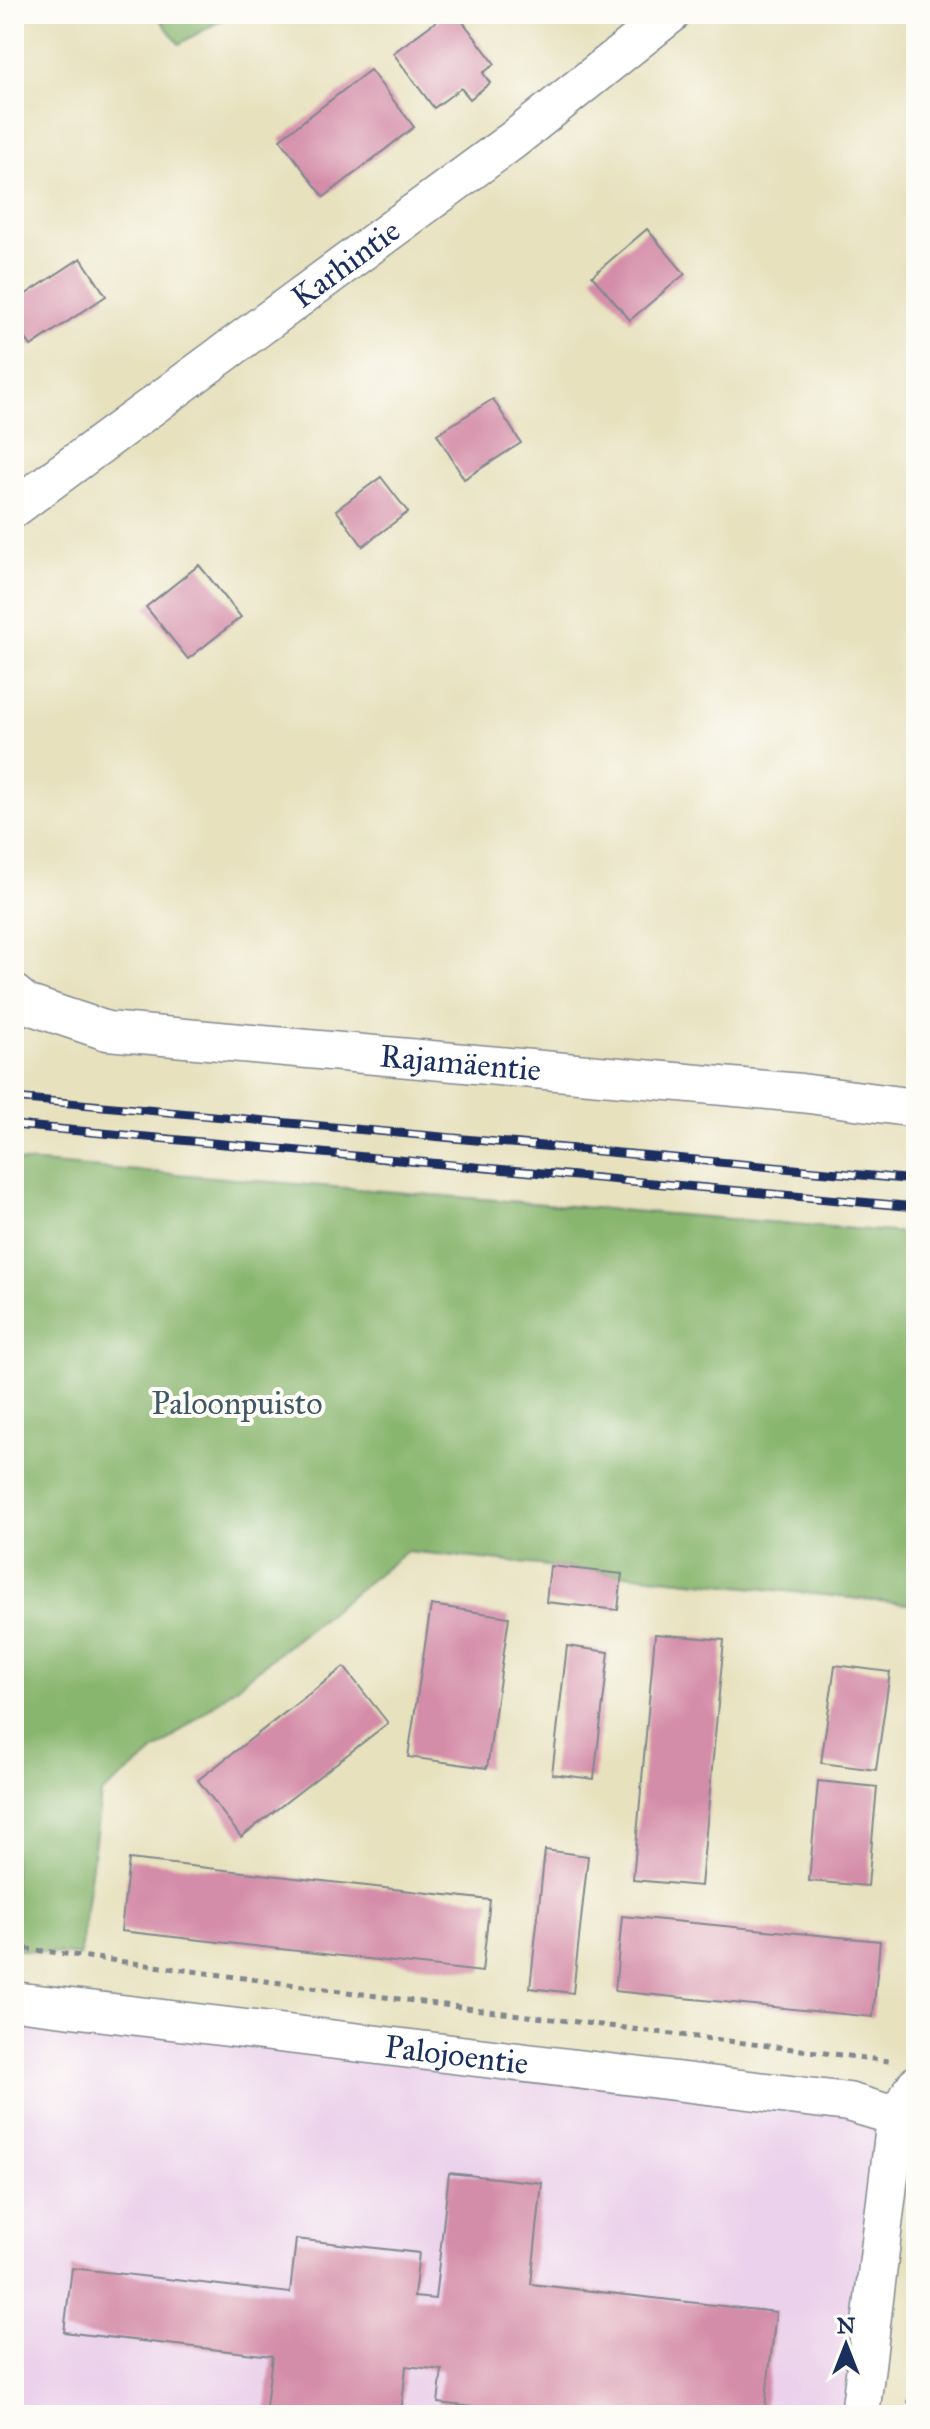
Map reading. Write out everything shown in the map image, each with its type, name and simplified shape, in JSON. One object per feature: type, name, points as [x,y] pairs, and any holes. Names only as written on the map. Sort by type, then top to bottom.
[{"type":"street","name":"Karhintie","points":[[14,508],[513,140],[671,14]]},
{"type":"street","name":"Rajamäentie","points":[[14,994],[26,1004],[107,1031],[786,1092],[916,1108]]},
{"type":"street","name":"Palojoentie","points":[[14,2001],[848,2102],[906,2120]]},
{"type":"street","points":[[860,2415],[906,2120],[905,2074]]},
{"type":"path","points":[[14,1947],[496,2012],[882,2059],[905,2074]]},
{"type":"path","points":[[908,2415],[916,2351]]},
{"type":"shaded area","points":[[14,2001],[896,2118],[860,2415],[14,2415],[14,2315],[24,2250],[14,2226]]},
{"type":"green space","points":[[156,14],[232,14],[179,44]]},
{"type":"green space","name":"Paloonpuisto","points":[[14,1161],[916,1234],[916,1605],[407,1551],[101,1794],[80,1956],[14,1949]]},
{"type":"green space","points":[[14,2226],[24,2250],[14,2315]]},
{"type":"building","points":[[446,14],[457,14],[495,64],[483,73],[490,83],[470,99],[461,88],[434,108],[393,53]]},
{"type":"building","points":[[370,70],[414,127],[324,197],[280,139]]},
{"type":"building","points":[[647,229],[685,274],[630,320],[592,276]]},
{"type":"building","points":[[81,258],[106,296],[31,346],[14,321],[14,302]]},
{"type":"building","points":[[493,399],[521,443],[464,479],[437,434]]},
{"type":"building","points":[[381,477],[408,512],[363,546],[336,510]]},
{"type":"building","points":[[199,565],[241,617],[188,659],[146,607]]},
{"type":"building","points":[[550,1566],[622,1574],[618,1610],[546,1602]]},
{"type":"building","points":[[431,1605],[509,1617],[487,1768],[408,1757]]},
{"type":"building","points":[[655,1634],[724,1640],[701,1886],[633,1880]]},
{"type":"building","points":[[567,1646],[609,1652],[594,1779],[552,1774]]},
{"type":"building","points":[[835,1665],[890,1672],[876,1770],[821,1763]]},
{"type":"building","points":[[344,1667],[388,1723],[241,1837],[198,1780]]},
{"type":"building","points":[[818,1781],[877,1787],[868,1886],[809,1881]]},
{"type":"building","points":[[545,1850],[588,1856],[573,1993],[530,1988]]},
{"type":"building","points":[[129,1859],[490,1900],[482,1972],[121,1931]]},
{"type":"building","points":[[622,1916],[880,1941],[873,2017],[615,1991]]},
{"type":"building","points":[[449,2173],[542,2183],[531,2284],[776,2312],[764,2415],[544,2415],[438,2403],[442,2370],[406,2366],[401,2415],[265,2415],[272,2356],[64,2332],[72,2268],[290,2293],[296,2239],[419,2253],[414,2297],[435,2299]]},
{"type":"railway","points":[[14,1098],[916,1180]]},
{"type":"railway","points":[[14,1125],[916,1207]]}]
